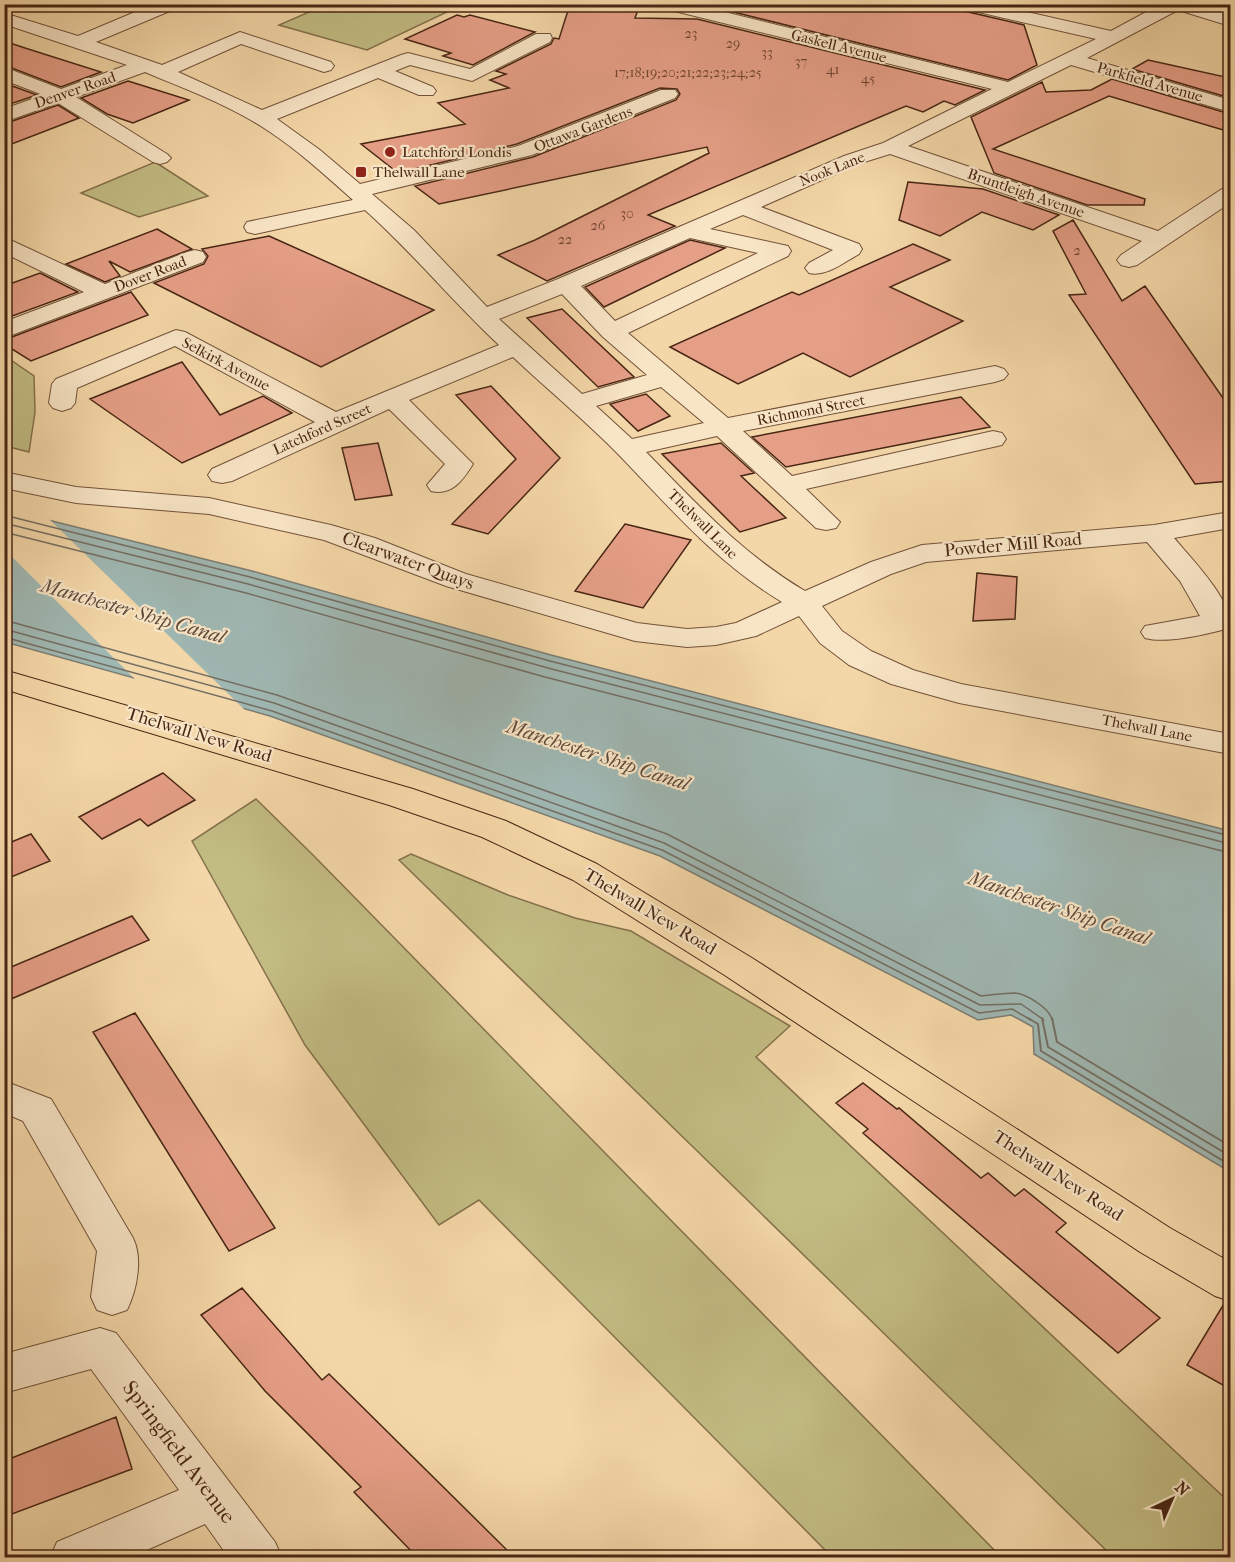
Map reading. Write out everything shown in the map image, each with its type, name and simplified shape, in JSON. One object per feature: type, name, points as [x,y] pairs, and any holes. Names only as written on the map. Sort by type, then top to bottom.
[{"type":"main road","name":"Thelwall New Road","points":[[4,679],[72,697],[401,797],[494,830],[585,872],[739,967],[1155,1240],[1230,1283]]},
{"type":"street","points":[[80,42],[171,4]]},
{"type":"street","name":"Gaskell Avenue","points":[[668,4],[1010,88]]},
{"type":"street","points":[[965,4],[1114,37]]},
{"type":"street","points":[[1177,4],[1230,20]]},
{"type":"street","name":"Nook Lane","points":[[483,317],[566,285],[851,160],[890,147],[1177,4]]},
{"type":"street","name":"Thelwall Lane","points":[[10,23],[80,42],[154,69],[239,106],[261,118],[313,154],[406,236],[483,317],[627,448],[721,545],[762,578],[804,603],[831,637],[848,650],[881,669],[902,677],[1005,703],[1230,744]]},
{"type":"street","name":"Denver Road","points":[[4,116],[59,95],[154,69],[240,38],[324,66]]},
{"type":"street","points":[[261,118],[408,59],[472,75],[543,38]]},
{"type":"street","name":"Parkfield Avenue","points":[[1070,59],[1230,106]]},
{"type":"street","points":[[378,71],[426,91]]},
{"type":"street","points":[[4,73],[59,95],[160,158]]},
{"type":"street","name":"Ottawa Gardens","points":[[255,227],[525,151],[665,94]]},
{"type":"street","name":"Bruntleigh Avenue","points":[[890,147],[1161,240]]},
{"type":"street","points":[[1129,260],[1230,194]]},
{"type":"street","points":[[741,207],[851,249],[816,268]]},
{"type":"street","points":[[612,332],[780,251],[686,231]]},
{"type":"street","name":"Dover Road","points":[[4,244],[104,292]]},
{"type":"street","name":"Dover Road","points":[[4,331],[195,257]]},
{"type":"street","points":[[566,285],[612,332],[723,427],[826,522]]},
{"type":"street","name":"Selkirk Avenue","points":[[62,403],[65,384],[176,337],[335,422]]},
{"type":"street","name":"Latchford Street","points":[[222,475],[335,422],[516,347]]},
{"type":"street","name":"Richmond Street","points":[[627,448],[995,374]]},
{"type":"street","points":[[579,403],[666,378]]},
{"type":"street","name":"Latchford Street","points":[[392,398],[459,464],[441,485]]},
{"type":"street","points":[[787,484],[993,439]]},
{"type":"street","name":"Latchford Street","points":[[254,460],[274,481]]},
{"type":"street","name":"Clearwater Quays","points":[[4,480],[76,495],[209,506],[331,533],[456,580],[623,629],[662,637],[716,636],[745,630],[804,603]]},
{"type":"street","name":"Powder Mill Road","points":[[804,603],[890,564],[922,554],[1154,533],[1230,520]]},
{"type":"street","points":[[1154,533],[1192,577],[1225,624],[1156,632]]},
{"type":"street","points":[[4,1096],[37,1110],[118,1250],[112,1297]]},
{"type":"street","name":"Springfield Avenue","points":[[4,1374],[100,1347],[258,1557]]},
{"type":"street","points":[[74,1557],[213,1498]]},
{"type":"shaded area","points":[[325,5],[421,5],[447,12],[367,50],[279,25]]},
{"type":"shaded area","points":[[155,162],[208,196],[139,217],[81,193]]},
{"type":"shaded area","points":[[5,356],[34,376],[35,412],[29,452],[5,446]]},
{"type":"shaded area","points":[[256,799],[1001,1557],[832,1557],[479,1200],[439,1225],[305,1045],[192,841]]},
{"type":"shaded area","points":[[411,854],[508,895],[575,918],[631,931],[790,1026],[756,1057],[1230,1503],[1230,1557],[1113,1557],[399,860]]},
{"type":"water","name":"Manchester Ship Canal","points":[[4,509],[252,571],[551,655],[1230,831],[1230,1172],[1034,1054],[1033,1027],[1011,1015],[978,1020],[660,856],[270,716],[5,642]]},
{"type":"pier","points":[[4,506],[46,516],[249,714],[139,683],[5,550]]},
{"type":"building","points":[[570,4],[601,4],[600,8],[638,10],[635,18],[697,19],[985,90],[955,105],[944,101],[923,112],[906,106],[648,215],[675,226],[547,281],[498,255],[535,240],[709,153],[707,147],[439,204],[415,186],[533,157],[676,100],[680,94],[677,89],[660,88],[517,144],[398,173],[361,144],[465,124],[438,103],[509,88],[490,80],[506,74],[496,71],[551,44],[554,38],[559,39]]},
{"type":"building","points":[[728,4],[954,4],[964,11],[1024,25],[1037,65],[1008,80],[721,9]]},
{"type":"building","points":[[457,15],[464,17],[470,15],[535,32],[473,65],[443,56],[451,53],[405,39]]},
{"type":"building","points":[[4,41],[101,72],[61,87],[4,65]]},
{"type":"building","points":[[1148,60],[1230,78],[1230,98],[1132,69]]},
{"type":"building","points":[[1112,79],[1230,114],[1230,132],[1109,96],[993,149],[1145,199],[1144,205],[1087,205],[994,173],[971,117],[1042,82],[1046,92],[1091,90]]},
{"type":"building","points":[[128,81],[189,100],[133,123],[107,114],[81,98]]},
{"type":"building","points":[[4,83],[37,95],[4,106]]},
{"type":"building","points":[[58,105],[79,118],[4,147],[4,124]]},
{"type":"building","points":[[908,182],[983,189],[1059,215],[1033,230],[982,212],[940,236],[899,220]]},
{"type":"building","points":[[1073,220],[1122,301],[1145,286],[1230,408],[1230,481],[1195,484],[1069,295],[1086,294],[1053,231]]},
{"type":"building","points":[[157,229],[192,249],[130,272],[109,261],[120,276],[105,282],[66,264]]},
{"type":"building","points":[[269,236],[434,310],[321,367],[154,283],[204,264],[208,256],[202,249]]},
{"type":"building","points":[[690,240],[725,248],[604,307],[585,287]]},
{"type":"building","points":[[913,244],[950,260],[890,287],[963,321],[850,377],[803,353],[738,384],[670,347],[792,292],[799,295]]},
{"type":"building","points":[[40,273],[78,292],[4,319],[4,286]]},
{"type":"building","points":[[131,292],[148,315],[31,361],[4,344],[4,340]]},
{"type":"building","points":[[562,309],[634,377],[598,387],[527,318]]},
{"type":"building","points":[[182,362],[220,415],[263,396],[292,413],[182,463],[90,399]]},
{"type":"building","points":[[491,386],[560,458],[488,534],[452,524],[516,459],[456,395]]},
{"type":"building","points":[[646,394],[670,416],[638,431],[610,404]]},
{"type":"building","points":[[961,397],[990,427],[786,467],[752,437]]},
{"type":"building","points":[[378,443],[392,495],[355,500],[342,448]]},
{"type":"building","points":[[721,443],[754,473],[741,476],[786,518],[740,532],[662,454]]},
{"type":"building","points":[[625,524],[691,540],[643,608],[575,591]]},
{"type":"building","points":[[977,573],[1017,577],[1015,619],[973,621]]},
{"type":"building","points":[[163,773],[195,800],[148,826],[140,819],[102,839],[79,817]]},
{"type":"building","points":[[31,834],[50,861],[4,880],[4,845]]},
{"type":"building","points":[[132,916],[149,940],[4,1002],[4,970]]},
{"type":"building","points":[[135,1013],[275,1228],[229,1251],[93,1032]]},
{"type":"building","points":[[863,1083],[897,1109],[899,1108],[981,1178],[988,1173],[1015,1196],[1024,1189],[1066,1223],[1056,1232],[1160,1318],[1118,1353],[863,1133],[868,1129],[836,1103]]},
{"type":"building","points":[[242,1288],[322,1380],[329,1374],[514,1557],[417,1557],[354,1492],[361,1487],[265,1391],[201,1315]]},
{"type":"building","points":[[1225,1302],[1230,1303],[1230,1389],[1187,1365]]},
{"type":"building","points":[[116,1417],[132,1469],[4,1517],[4,1461]]},
{"type":"place","name":"Latchford Londis","points":[[390,152]]},
{"type":"place","name":"Thelwall Lane","points":[[361,172]]}]
